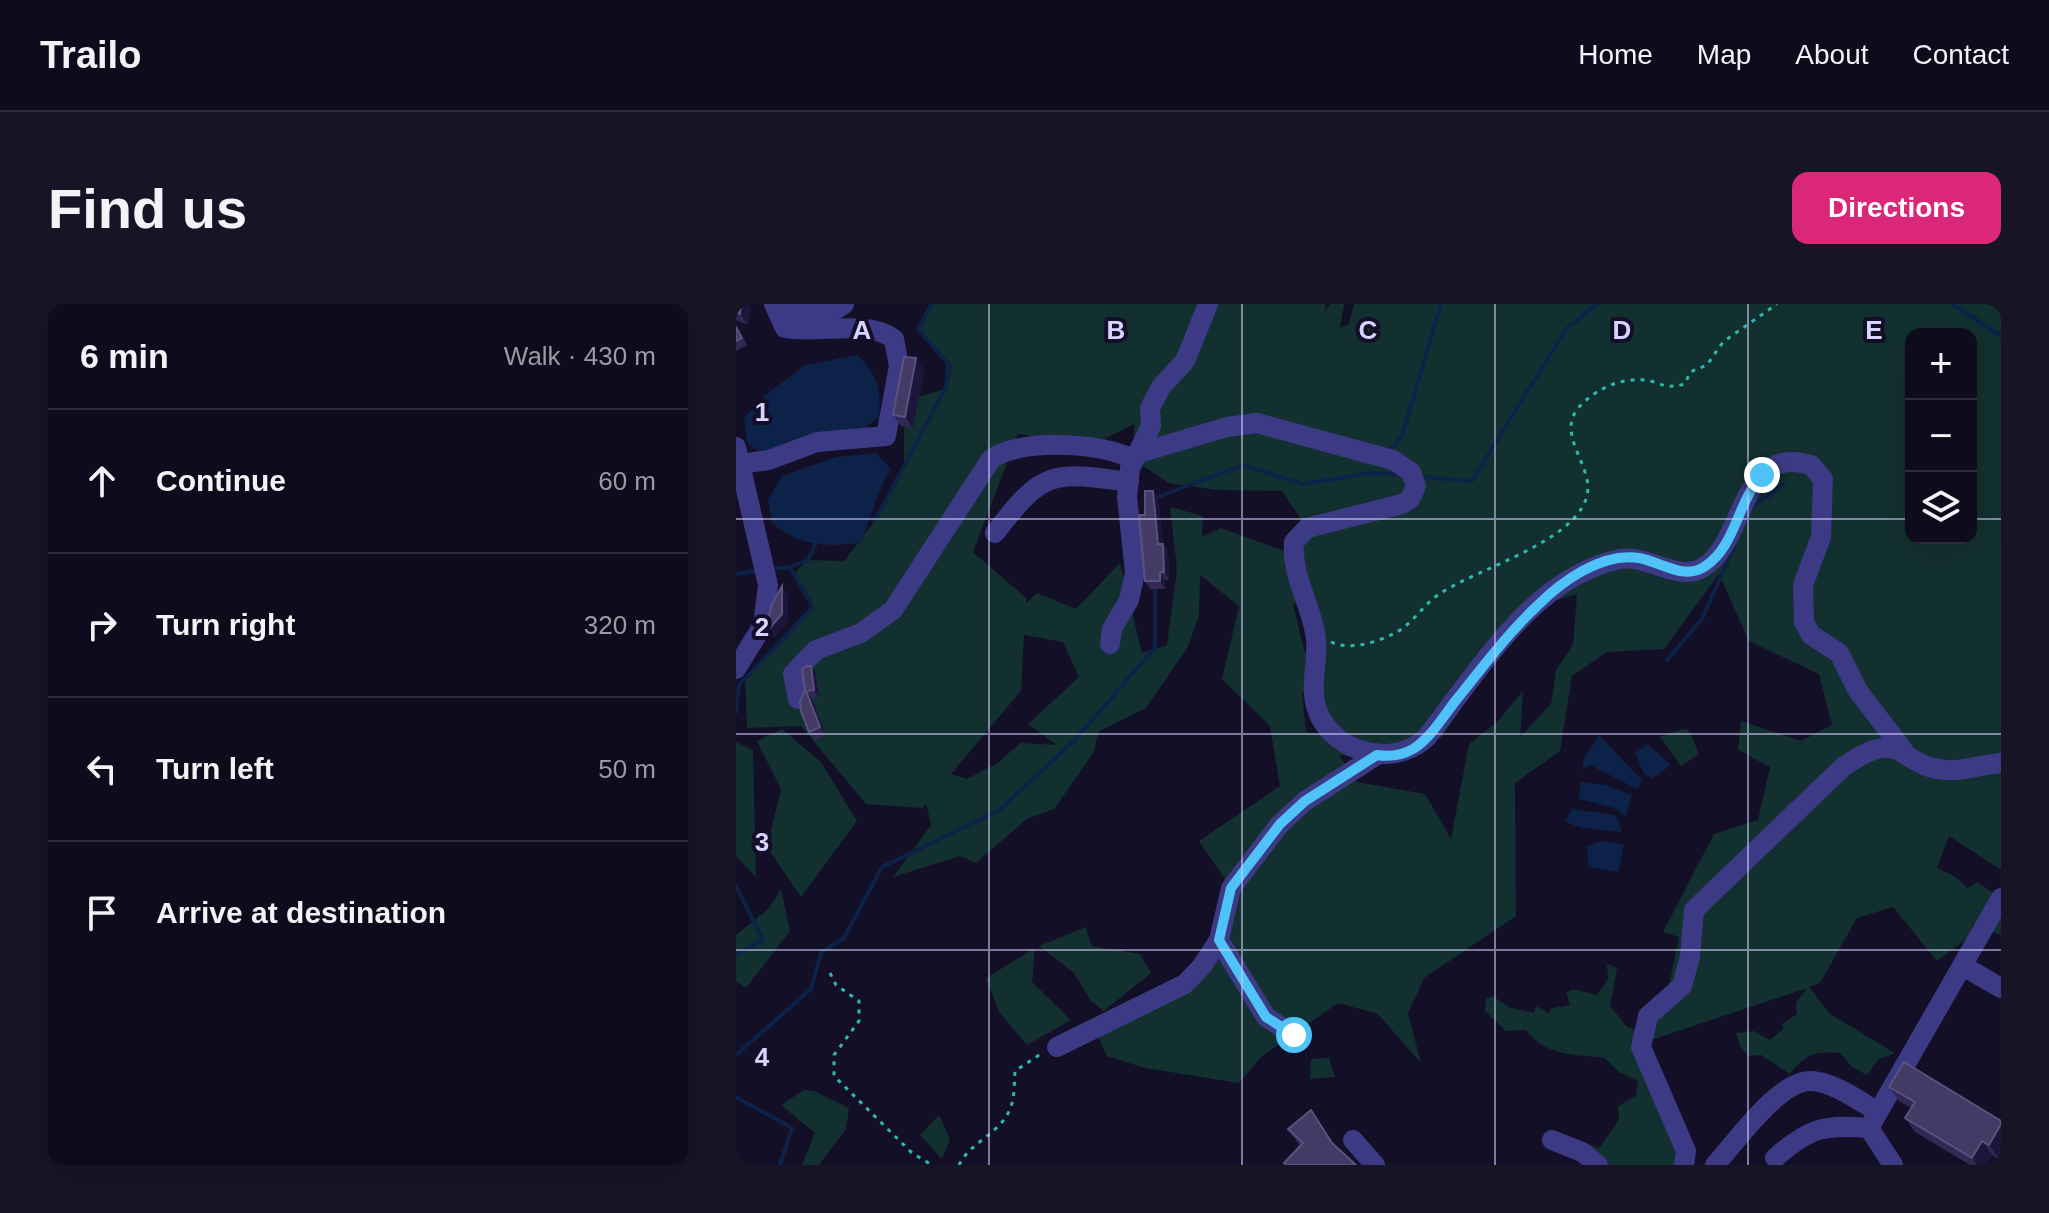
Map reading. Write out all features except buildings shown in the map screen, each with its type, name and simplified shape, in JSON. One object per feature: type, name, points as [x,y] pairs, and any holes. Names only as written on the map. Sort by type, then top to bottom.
[{"type":"street","points":[[736,669],[763,625],[768,585],[738,455],[769,460],[817,442],[886,436],[899,366],[894,339],[881,329],[806,332],[785,328],[774,304]]},
{"type":"street","points":[[780,304],[798,312],[816,313],[836,311],[844,304]]},
{"type":"street","points":[[1110,644],[1112,629],[1129,600],[1135,573],[1129,482],[1151,426],[1150,408],[1161,387],[1185,361],[1208,304]]},
{"type":"street","points":[[1137,456],[1150,447],[1227,427],[1257,423],[1393,460],[1411,472],[1416,482],[1415,493],[1402,504],[1307,528],[1294,542],[1295,569],[1315,634],[1313,686],[1317,712],[1322,721],[1345,741],[1377,755],[1390,757],[1416,748],[1509,634],[1568,579],[1593,567],[1630,558],[1681,571],[1693,571],[1706,565],[1723,549],[1743,502],[1757,481],[1773,467],[1792,462],[1814,467],[1823,479],[1821,537],[1803,585],[1804,622],[1811,635],[1839,653],[1858,691],[1904,751]]},
{"type":"street","points":[[798,699],[793,674],[797,666],[816,650],[861,633],[893,610],[991,459],[1004,449],[1077,445],[1137,456]]},
{"type":"street","points":[[995,533],[1025,493],[1051,476],[1084,475],[1129,482]]},
{"type":"street","points":[[1684,1165],[1686,1151],[1641,1047],[1648,1016],[1682,986],[1690,957],[1694,910],[1843,767],[1869,751],[1885,748],[1904,751],[1931,767],[1948,771],[2001,763]]},
{"type":"street","points":[[1057,1047],[1185,984],[1202,966],[1219,940],[1231,888],[1280,824],[1305,801],[1377,755]]},
{"type":"street","points":[[1874,1120],[2001,898]]},
{"type":"street","points":[[1219,940],[1266,1017],[1294,1035]]},
{"type":"street","points":[[1963,966],[2001,988]]},
{"type":"street","points":[[1715,1165],[1770,1103],[1798,1082],[1821,1083],[1874,1120],[1887,1160]]},
{"type":"street","points":[[1775,1158],[1812,1131],[1874,1120]]},
{"type":"street","points":[[1353,1140],[1375,1165]]},
{"type":"street","points":[[1552,1140],[1582,1152],[1598,1165]]},
{"type":"path","points":[[1315,634],[1339,646],[1370,644],[1399,632],[1439,593],[1572,524],[1587,498],[1587,479],[1571,434],[1577,409],[1601,386],[1645,380],[1665,388],[1685,384],[1690,372],[1707,365],[1723,342],[1777,304]]},
{"type":"path","points":[[830,973],[836,985],[859,1001],[859,1021],[834,1055],[834,1076],[912,1153],[932,1165]]},
{"type":"path","points":[[959,1165],[967,1153],[1000,1125],[1010,1109],[1015,1071],[1057,1047]]},
{"type":"green space","points":[[932,304],[1326,304],[1324,312],[1330,304],[1344,304],[1340,328],[1349,324],[1354,304],[2001,304],[2001,870],[1949,836],[1937,868],[1954,876],[1968,888],[1977,882],[2001,898],[2001,935],[1973,924],[1968,938],[1937,961],[1893,907],[1857,918],[1820,983],[1809,987],[1830,1014],[1895,1053],[1878,1060],[1867,1075],[1852,1067],[1840,1053],[1817,1053],[1806,1058],[1790,1074],[1761,1055],[1748,1056],[1740,1046],[1736,1033],[1754,1031],[1770,1040],[1783,1029],[1782,1024],[1797,1014],[1796,1003],[1807,988],[1648,1041],[1684,1165],[1596,1165],[1559,1133],[1599,1148],[1619,1120],[1618,1106],[1636,1096],[1638,1081],[1619,1072],[1605,1058],[1552,1050],[1526,1030],[1506,1031],[1485,1011],[1486,999],[1493,996],[1508,1007],[1534,1013],[1536,1006],[1548,1013],[1552,1008],[1570,1005],[1566,992],[1573,989],[1597,995],[1608,979],[1607,964],[1617,968],[1610,1006],[1627,1027],[1637,1030],[1669,985],[1679,937],[1663,932],[1714,834],[1758,820],[1770,767],[1738,750],[1741,721],[1801,741],[1832,725],[1819,674],[1749,641],[1719,574],[1664,649],[1607,652],[1572,676],[1560,751],[1515,783],[1516,916],[1424,978],[1408,1013],[1421,1063],[1378,1014],[1338,1003],[1261,1057],[1239,1083],[1145,1068],[1107,1056],[1095,1030],[1202,966],[1231,888],[1199,841],[1280,786],[1270,726],[1222,679],[1239,606],[1200,575],[1199,615],[1188,647],[1146,708],[1098,732],[1094,752],[1054,809],[1027,819],[976,863],[960,856],[893,877],[931,825],[926,803],[922,808],[866,804],[801,726],[747,728],[745,679],[813,607],[794,573],[808,560],[844,561],[876,519],[904,463],[904,401],[945,389],[946,361],[918,329]],"holes":[[[1134,424],[1134,460],[1169,483],[1217,490],[1282,491],[1307,528],[1293,554],[1221,528],[1202,537],[1203,516],[1170,507],[1177,570],[1167,645],[1142,653],[1120,563],[1076,609],[1037,593],[1026,603],[1026,598],[973,552],[1018,434],[1094,444]],[[1577,594],[1573,645],[1556,670],[1551,704],[1520,737],[1523,691],[1496,723],[1469,744],[1451,839],[1425,794],[1357,782],[1339,755],[1390,762],[1441,738],[1530,608]],[[1316,603],[1326,638],[1305,653],[1293,604]],[[1024,635],[1063,642],[1079,677],[1028,724],[1057,745],[1020,743],[998,763],[967,779],[951,774],[1021,691]],[[1322,691],[1324,735],[1306,732],[1302,692]]]},
{"type":"green space","points":[[782,729],[821,762],[857,821],[801,897],[767,847],[781,789],[757,741]]},
{"type":"green space","points":[[1689,730],[1699,754],[1681,766],[1660,737]]},
{"type":"green space","points":[[736,742],[753,750],[756,877],[736,856]]},
{"type":"green space","points":[[781,889],[790,931],[746,988],[736,981],[736,935],[768,909]]},
{"type":"green space","points":[[1086,927],[1091,946],[1140,954],[1151,973],[1104,1011],[1091,1001],[1074,973],[1039,946]]},
{"type":"green space","points":[[1035,948],[1032,982],[1071,1020],[1027,1045],[999,1012],[986,978]]},
{"type":"green space","points":[[1329,1058],[1335,1077],[1310,1079],[1311,1059]]},
{"type":"green space","points":[[804,1090],[814,1091],[849,1108],[846,1129],[819,1165],[802,1165],[815,1133],[781,1105]]},
{"type":"green space","points":[[939,1115],[950,1139],[942,1159],[920,1135]]},
{"type":"water","points":[[857,355],[874,376],[879,398],[879,417],[864,429],[763,454],[747,443],[744,418],[764,396],[805,365]]},
{"type":"water","points":[[876,453],[891,469],[860,543],[814,543],[792,536],[772,523],[768,500],[782,476],[836,457]]},
{"type":"water","points":[[1599,735],[1642,780],[1637,789],[1590,765],[1582,770],[1584,758]]},
{"type":"water","points":[[1648,744],[1671,765],[1653,778],[1644,774],[1635,753]]},
{"type":"water","points":[[1580,782],[1606,785],[1632,795],[1626,817],[1614,808],[1579,799]]},
{"type":"water","points":[[1572,809],[1616,815],[1622,832],[1582,828],[1565,822]]},
{"type":"water","points":[[1602,841],[1624,845],[1618,872],[1588,867],[1587,846]]},
{"type":"waterway","points":[[867,518],[876,519],[945,389],[950,366],[918,329],[932,304]]},
{"type":"waterway","points":[[1389,451],[1402,436],[1441,304]]},
{"type":"waterway","points":[[1421,477],[1472,481],[1566,329],[1597,304]]},
{"type":"waterway","points":[[1952,304],[2001,336]]},
{"type":"waterway","points":[[1155,498],[1243,465],[1303,484],[1371,473],[1400,475]]},
{"type":"waterway","points":[[1751,508],[1784,484]]},
{"type":"waterway","points":[[790,567],[808,560],[818,539]]},
{"type":"waterway","points":[[1667,660],[1702,619],[1735,545]]},
{"type":"waterway","points":[[736,712],[739,685],[813,607],[790,567],[770,569]]},
{"type":"waterway","points":[[736,574],[757,571]]},
{"type":"waterway","points":[[736,1055],[811,989],[821,953],[844,938],[882,867],[998,811],[1072,743],[1155,648],[1155,587]]},
{"type":"waterway","points":[[736,886],[763,940],[736,954]]},
{"type":"waterway","points":[[736,1097],[792,1128],[780,1165]]},
{"type":"route","points":[[1294,1035],[1266,1017],[1219,940],[1231,888],[1280,824],[1305,801],[1377,755],[1390,757],[1416,748],[1509,634],[1568,579],[1593,567],[1630,558],[1681,571],[1702,568],[1723,549],[1743,502],[1762,475]]}]
